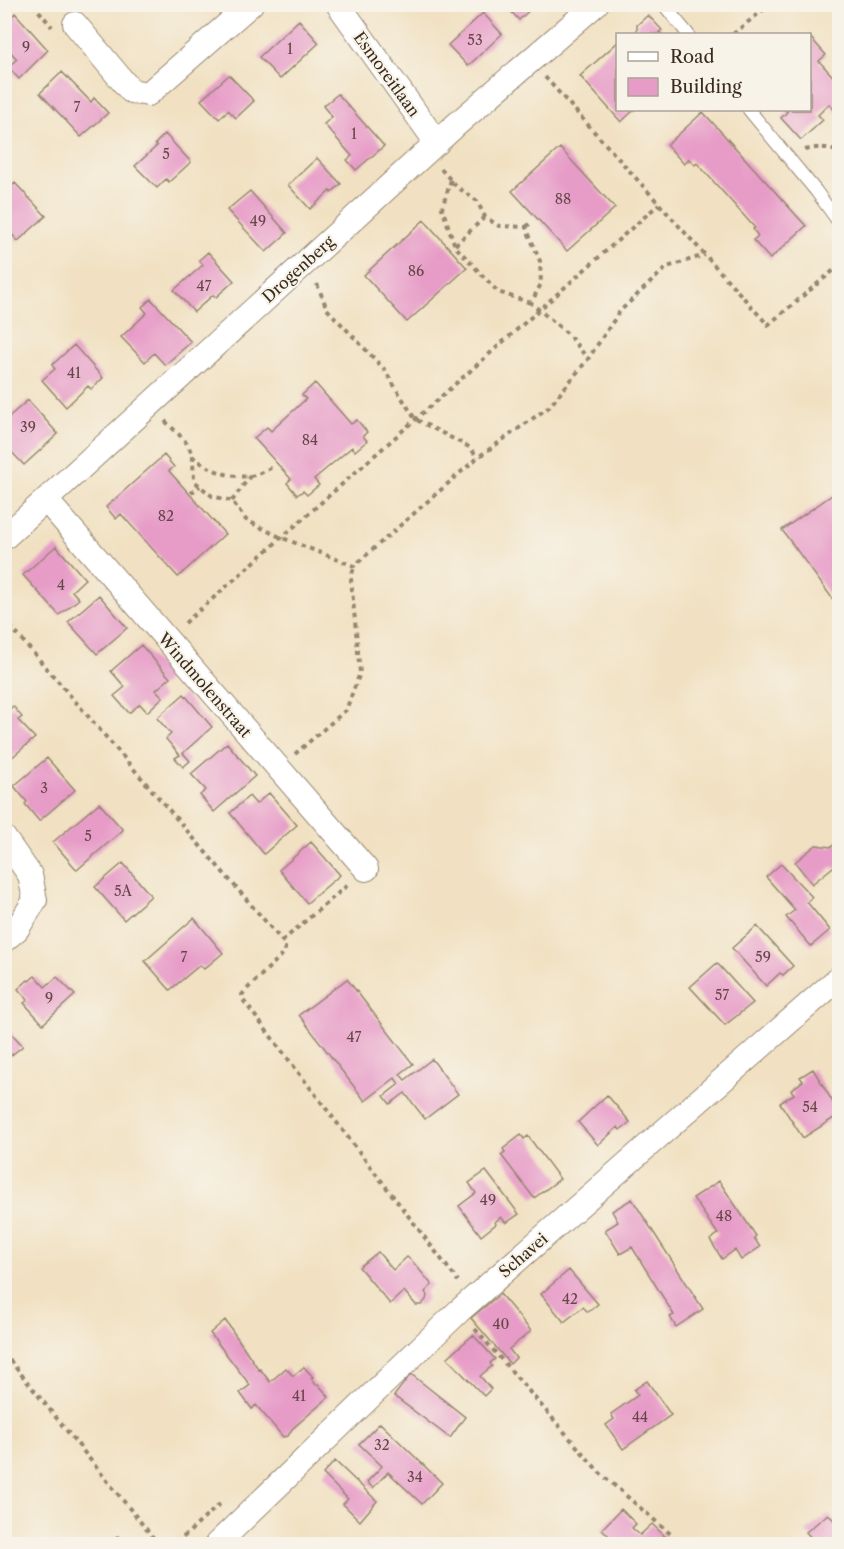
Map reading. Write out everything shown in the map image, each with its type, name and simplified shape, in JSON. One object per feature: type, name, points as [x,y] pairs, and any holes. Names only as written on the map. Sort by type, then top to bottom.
[{"type":"street","points":[[75,24],[131,91],[148,94],[251,4]]},
{"type":"street","name":"Esmoreitlaan","points":[[338,4],[431,148]]},
{"type":"street","name":"Drogenberg","points":[[9,525],[46,500],[431,148],[596,4]]},
{"type":"street","name":"Windmolenstraat","points":[[46,500],[366,869]]},
{"type":"street","points":[[4,838],[30,875],[35,900],[18,928],[4,940]]},
{"type":"street","name":"Schavei","points":[[217,1545],[465,1306],[840,977]]},
{"type":"lane","points":[[663,4],[687,33]]},
{"type":"lane","points":[[750,111],[840,224]]},
{"type":"path","points":[[734,33],[768,6],[781,4]]},
{"type":"path","points":[[530,61],[768,324],[840,265]]},
{"type":"path","points":[[788,157],[797,152],[822,147],[831,148],[840,153]]},
{"type":"path","points":[[431,148],[451,180],[477,201],[485,217],[499,226],[526,227],[532,222]]},
{"type":"path","points":[[451,180],[442,208],[455,246],[498,292],[531,303],[568,334],[588,358]]},
{"type":"path","points":[[166,639],[659,204]]},
{"type":"path","points":[[455,246],[485,217]]},
{"type":"path","points":[[526,227],[540,261],[541,284],[531,303]]},
{"type":"path","points":[[278,769],[346,710],[360,672],[351,579],[354,566],[477,458],[549,407],[588,358],[620,311],[667,267],[705,255]]},
{"type":"path","points":[[307,262],[327,309],[384,369],[415,419],[471,448],[477,458]]},
{"type":"path","points":[[149,406],[189,444],[194,481],[212,496],[232,501],[246,520],[280,537],[354,566]]},
{"type":"path","points":[[192,456],[202,465],[224,473],[250,476],[273,467]]},
{"type":"path","points":[[232,501],[250,476]]},
{"type":"path","points":[[190,492],[200,486]]},
{"type":"path","points":[[4,619],[282,941],[285,952],[245,991],[242,995],[243,1000],[465,1306],[600,1473],[682,1545]]},
{"type":"path","points":[[282,941],[366,869]]},
{"type":"path","points":[[4,1353],[154,1540],[179,1541],[224,1502],[243,1519]]},
{"type":"building","points":[[504,4],[536,4],[519,20]]},
{"type":"building","points":[[15,13],[48,50],[19,79],[8,67],[17,59],[4,45],[4,23]]},
{"type":"building","points":[[483,13],[502,34],[468,66],[448,45]]},
{"type":"building","points":[[648,15],[662,30],[660,33],[635,33],[637,25]]},
{"type":"building","points":[[299,20],[319,43],[280,79],[259,57]]},
{"type":"building","points":[[811,38],[826,55],[819,61],[836,80],[840,77],[840,116],[829,104],[818,115],[823,120],[801,140],[781,118],[787,112],[811,111]]},
{"type":"building","points":[[616,44],[616,111],[633,111],[621,122],[580,76]]},
{"type":"building","points":[[62,72],[91,102],[94,98],[108,113],[81,137],[40,93]]},
{"type":"building","points":[[229,75],[254,101],[236,118],[228,110],[219,119],[201,100]]},
{"type":"building","points":[[338,94],[384,146],[356,170],[347,160],[352,156],[324,124],[332,117],[323,106]]},
{"type":"building","points":[[703,112],[806,226],[770,259],[753,240],[758,236],[753,229],[755,228],[697,163],[695,165],[689,159],[684,164],[667,145]]},
{"type":"building","points":[[165,134],[191,162],[169,182],[166,179],[157,188],[135,166],[157,146],[155,144]]},
{"type":"building","points":[[560,148],[615,208],[567,251],[512,191]]},
{"type":"building","points":[[317,158],[341,184],[310,209],[288,185]]},
{"type":"building","points":[[15,183],[46,216],[18,241],[4,226],[4,193]]},
{"type":"building","points":[[250,191],[287,233],[266,252],[227,210]]},
{"type":"building","points":[[424,220],[467,268],[407,322],[364,275]]},
{"type":"building","points":[[208,252],[234,281],[194,312],[174,290],[203,265],[199,260]]},
{"type":"building","points":[[151,299],[191,342],[165,365],[154,353],[145,362],[121,337],[147,313],[142,307]]},
{"type":"building","points":[[74,345],[103,378],[91,389],[88,386],[66,407],[42,380],[55,369],[52,365]]},
{"type":"building","points":[[315,383],[351,424],[357,420],[367,432],[363,436],[367,441],[355,451],[352,447],[314,479],[319,485],[307,495],[303,491],[297,495],[287,483],[291,479],[254,438],[267,427],[271,431],[306,399],[302,395]]},
{"type":"building","points":[[28,400],[58,434],[24,465],[4,444],[4,439],[7,437],[4,433],[4,421]]},
{"type":"building","points":[[164,455],[174,467],[169,471],[225,534],[178,577],[121,514],[116,519],[106,507]]},
{"type":"building","points":[[840,492],[840,609],[782,530],[832,495]]},
{"type":"building","points":[[56,546],[85,579],[72,591],[79,599],[59,615],[23,575]]},
{"type":"building","points":[[99,595],[127,628],[97,654],[68,622]]},
{"type":"building","points":[[141,645],[170,678],[156,690],[163,697],[147,712],[140,704],[129,713],[114,696],[125,687],[111,671]]},
{"type":"building","points":[[184,694],[212,727],[183,753],[190,761],[183,767],[175,758],[180,755],[166,739],[171,734],[157,718]]},
{"type":"building","points":[[7,706],[10,709],[13,706],[22,717],[18,720],[35,738],[4,764],[4,708]]},
{"type":"building","points":[[227,743],[255,776],[214,812],[200,795],[206,790],[191,774]]},
{"type":"building","points":[[47,758],[75,790],[39,821],[14,786]]},
{"type":"building","points":[[269,793],[297,825],[264,854],[230,813],[249,796],[256,804]]},
{"type":"building","points":[[99,803],[123,830],[77,870],[53,842]]},
{"type":"building","points":[[840,840],[840,870],[833,867],[812,884],[795,862],[816,845],[831,847]]},
{"type":"building","points":[[311,842],[340,875],[307,903],[279,870]]},
{"type":"building","points":[[123,863],[151,896],[124,920],[95,887]]},
{"type":"building","points":[[781,864],[812,897],[807,902],[830,930],[811,946],[786,917],[795,910],[766,877]]},
{"type":"building","points":[[194,918],[223,953],[204,969],[200,965],[170,990],[145,961]]},
{"type":"building","points":[[757,926],[793,966],[783,975],[780,973],[766,986],[732,948]]},
{"type":"building","points":[[717,963],[753,1003],[725,1025],[690,987]]},
{"type":"building","points":[[35,976],[45,987],[57,977],[75,995],[43,1024],[24,1003],[28,1000],[18,989]]},
{"type":"building","points":[[347,979],[413,1064],[400,1074],[405,1080],[432,1059],[458,1094],[425,1119],[405,1093],[390,1104],[384,1096],[399,1084],[395,1078],[365,1101],[299,1015]]},
{"type":"building","points":[[4,1025],[23,1046],[9,1057],[4,1052]]},
{"type":"building","points":[[813,1069],[840,1114],[803,1138],[780,1103],[794,1094],[791,1090],[803,1081],[800,1077]]},
{"type":"building","points":[[607,1095],[630,1122],[620,1130],[618,1127],[598,1145],[578,1122]]},
{"type":"building","points":[[521,1135],[524,1139],[528,1136],[560,1179],[534,1198],[501,1155],[505,1152],[503,1149]]},
{"type":"building","points":[[486,1171],[519,1214],[506,1223],[501,1217],[481,1236],[459,1206],[476,1193],[469,1183]]},
{"type":"building","points":[[719,1181],[756,1236],[754,1238],[760,1247],[741,1260],[735,1250],[722,1259],[710,1240],[718,1234],[693,1198]]},
{"type":"building","points":[[632,1199],[703,1309],[676,1327],[670,1317],[674,1315],[632,1247],[620,1254],[605,1230],[618,1222],[612,1211]]},
{"type":"building","points":[[378,1252],[393,1270],[407,1257],[432,1285],[425,1292],[426,1300],[421,1305],[416,1305],[404,1291],[390,1304],[359,1267]]},
{"type":"building","points":[[569,1270],[598,1304],[588,1312],[583,1307],[564,1322],[541,1294]]},
{"type":"building","points":[[500,1294],[531,1331],[509,1349],[516,1358],[510,1364],[471,1318]]},
{"type":"building","points":[[225,1320],[259,1370],[270,1382],[286,1368],[294,1375],[304,1367],[313,1377],[311,1378],[316,1385],[318,1384],[329,1397],[292,1429],[288,1436],[283,1437],[256,1405],[252,1409],[240,1393],[250,1385],[210,1333]]},
{"type":"building","points":[[473,1335],[495,1359],[490,1363],[492,1366],[480,1376],[491,1389],[484,1396],[447,1358]]},
{"type":"building","points":[[411,1374],[465,1417],[450,1438],[394,1396]]},
{"type":"building","points":[[647,1381],[671,1415],[623,1449],[606,1425],[614,1419],[611,1414],[638,1395],[634,1390]]},
{"type":"building","points":[[380,1423],[442,1483],[422,1504],[388,1472],[373,1488],[367,1482],[382,1466],[359,1444]]},
{"type":"building","points":[[335,1461],[377,1501],[360,1521],[343,1504],[348,1499],[323,1474]]},
{"type":"building","points":[[621,1509],[636,1524],[632,1528],[640,1535],[652,1524],[671,1542],[669,1544],[624,1544],[620,1541],[617,1544],[602,1529]]},
{"type":"building","points":[[828,1514],[840,1527],[840,1544],[817,1544],[806,1532]]},
{"type":"building","points":[[118,1536],[124,1543],[130,1537],[136,1544],[109,1544]]}]
